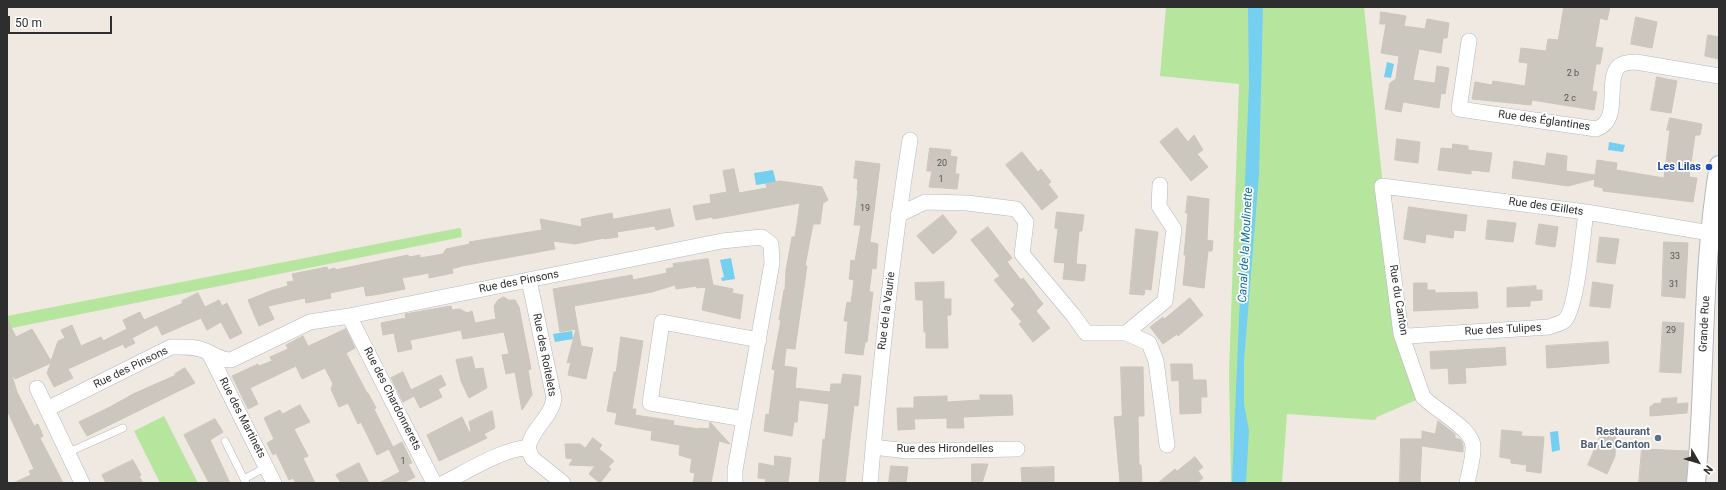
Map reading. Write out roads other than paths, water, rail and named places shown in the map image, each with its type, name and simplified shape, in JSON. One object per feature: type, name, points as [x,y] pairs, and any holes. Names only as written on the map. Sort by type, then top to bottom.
[{"type":"street","name":"Rue des Églantines","points":[[1469,41],[1459,109],[1596,129],[1602,127],[1610,116],[1615,74],[1618,67],[1626,63],[1636,62],[1719,76]]},
{"type":"street","name":"Rue de la Vaurie","points":[[870,483],[880,370],[898,214],[910,140]]},
{"type":"street","name":"Grande Rue","points":[[1696,483],[1710,234],[1717,196],[1719,165]]},
{"type":"street","points":[[1126,333],[1165,301],[1174,229],[1159,206],[1160,186]]},
{"type":"street","name":"Rue des Œillets","points":[[1382,186],[1586,212],[1710,234]]},
{"type":"street","name":"Rue du Canton","points":[[1382,186],[1401,334],[1423,397],[1430,405],[1468,433],[1474,447],[1467,483]]},
{"type":"street","points":[[898,214],[925,202],[967,203],[1016,209],[1026,222],[1022,254],[1073,315],[1086,333],[1126,333],[1148,343],[1156,361],[1168,445]]},
{"type":"street","name":"Rue des Tulipes","points":[[1401,334],[1409,336],[1549,327],[1564,321],[1570,312],[1574,298],[1586,212]]},
{"type":"street","name":"Rue des Pinsons","points":[[47,409],[171,347],[188,346],[209,352],[218,358],[231,360],[310,322],[349,316],[722,242],[762,237],[771,244],[772,263],[735,470],[735,483]]},
{"type":"street","name":"Rue des Roitelets","points":[[528,448],[532,433],[553,405],[554,398],[529,280]]},
{"type":"street","name":"Rue des Chardonnerets","points":[[349,316],[434,483]]},
{"type":"street","points":[[744,419],[650,403],[662,322],[759,340]]},
{"type":"street","name":"Rue des Martinets","points":[[209,352],[274,483]]},
{"type":"street","points":[[221,377],[223,371],[231,360]]},
{"type":"street","points":[[37,388],[82,483]]},
{"type":"street","name":"Rue des Hirondelles","points":[[873,447],[907,451],[1017,449]]},
{"type":"street","points":[[444,483],[502,454],[521,448],[528,448],[532,458],[563,483]]},
{"type":"lane","points":[[67,453],[123,428]]},
{"type":"lane","points":[[225,441],[245,481],[266,467]]},
{"type":"water","name":"Canal de la Moulinette","points":[[1248,7],[1263,7],[1259,174],[1244,361],[1244,404],[1249,430],[1246,483],[1232,483],[1249,86]]},
{"type":"water","points":[[1387,62],[1394,64],[1391,78],[1384,77]]},
{"type":"water","points":[[1609,142],[1625,145],[1623,152],[1608,150]]},
{"type":"water","points":[[773,170],[776,182],[756,185],[754,173]]},
{"type":"water","points":[[731,258],[735,279],[722,281],[721,278],[724,277],[720,260]]},
{"type":"water","points":[[572,331],[573,339],[555,342],[553,334]]},
{"type":"water","points":[[1558,431],[1560,450],[1552,452],[1550,432]]},
{"type":"place","name":"Les Lilas","points":[[1709,167]]},
{"type":"place","name":"Restaurant Bar Le Canton","points":[[1658,438]]}]
